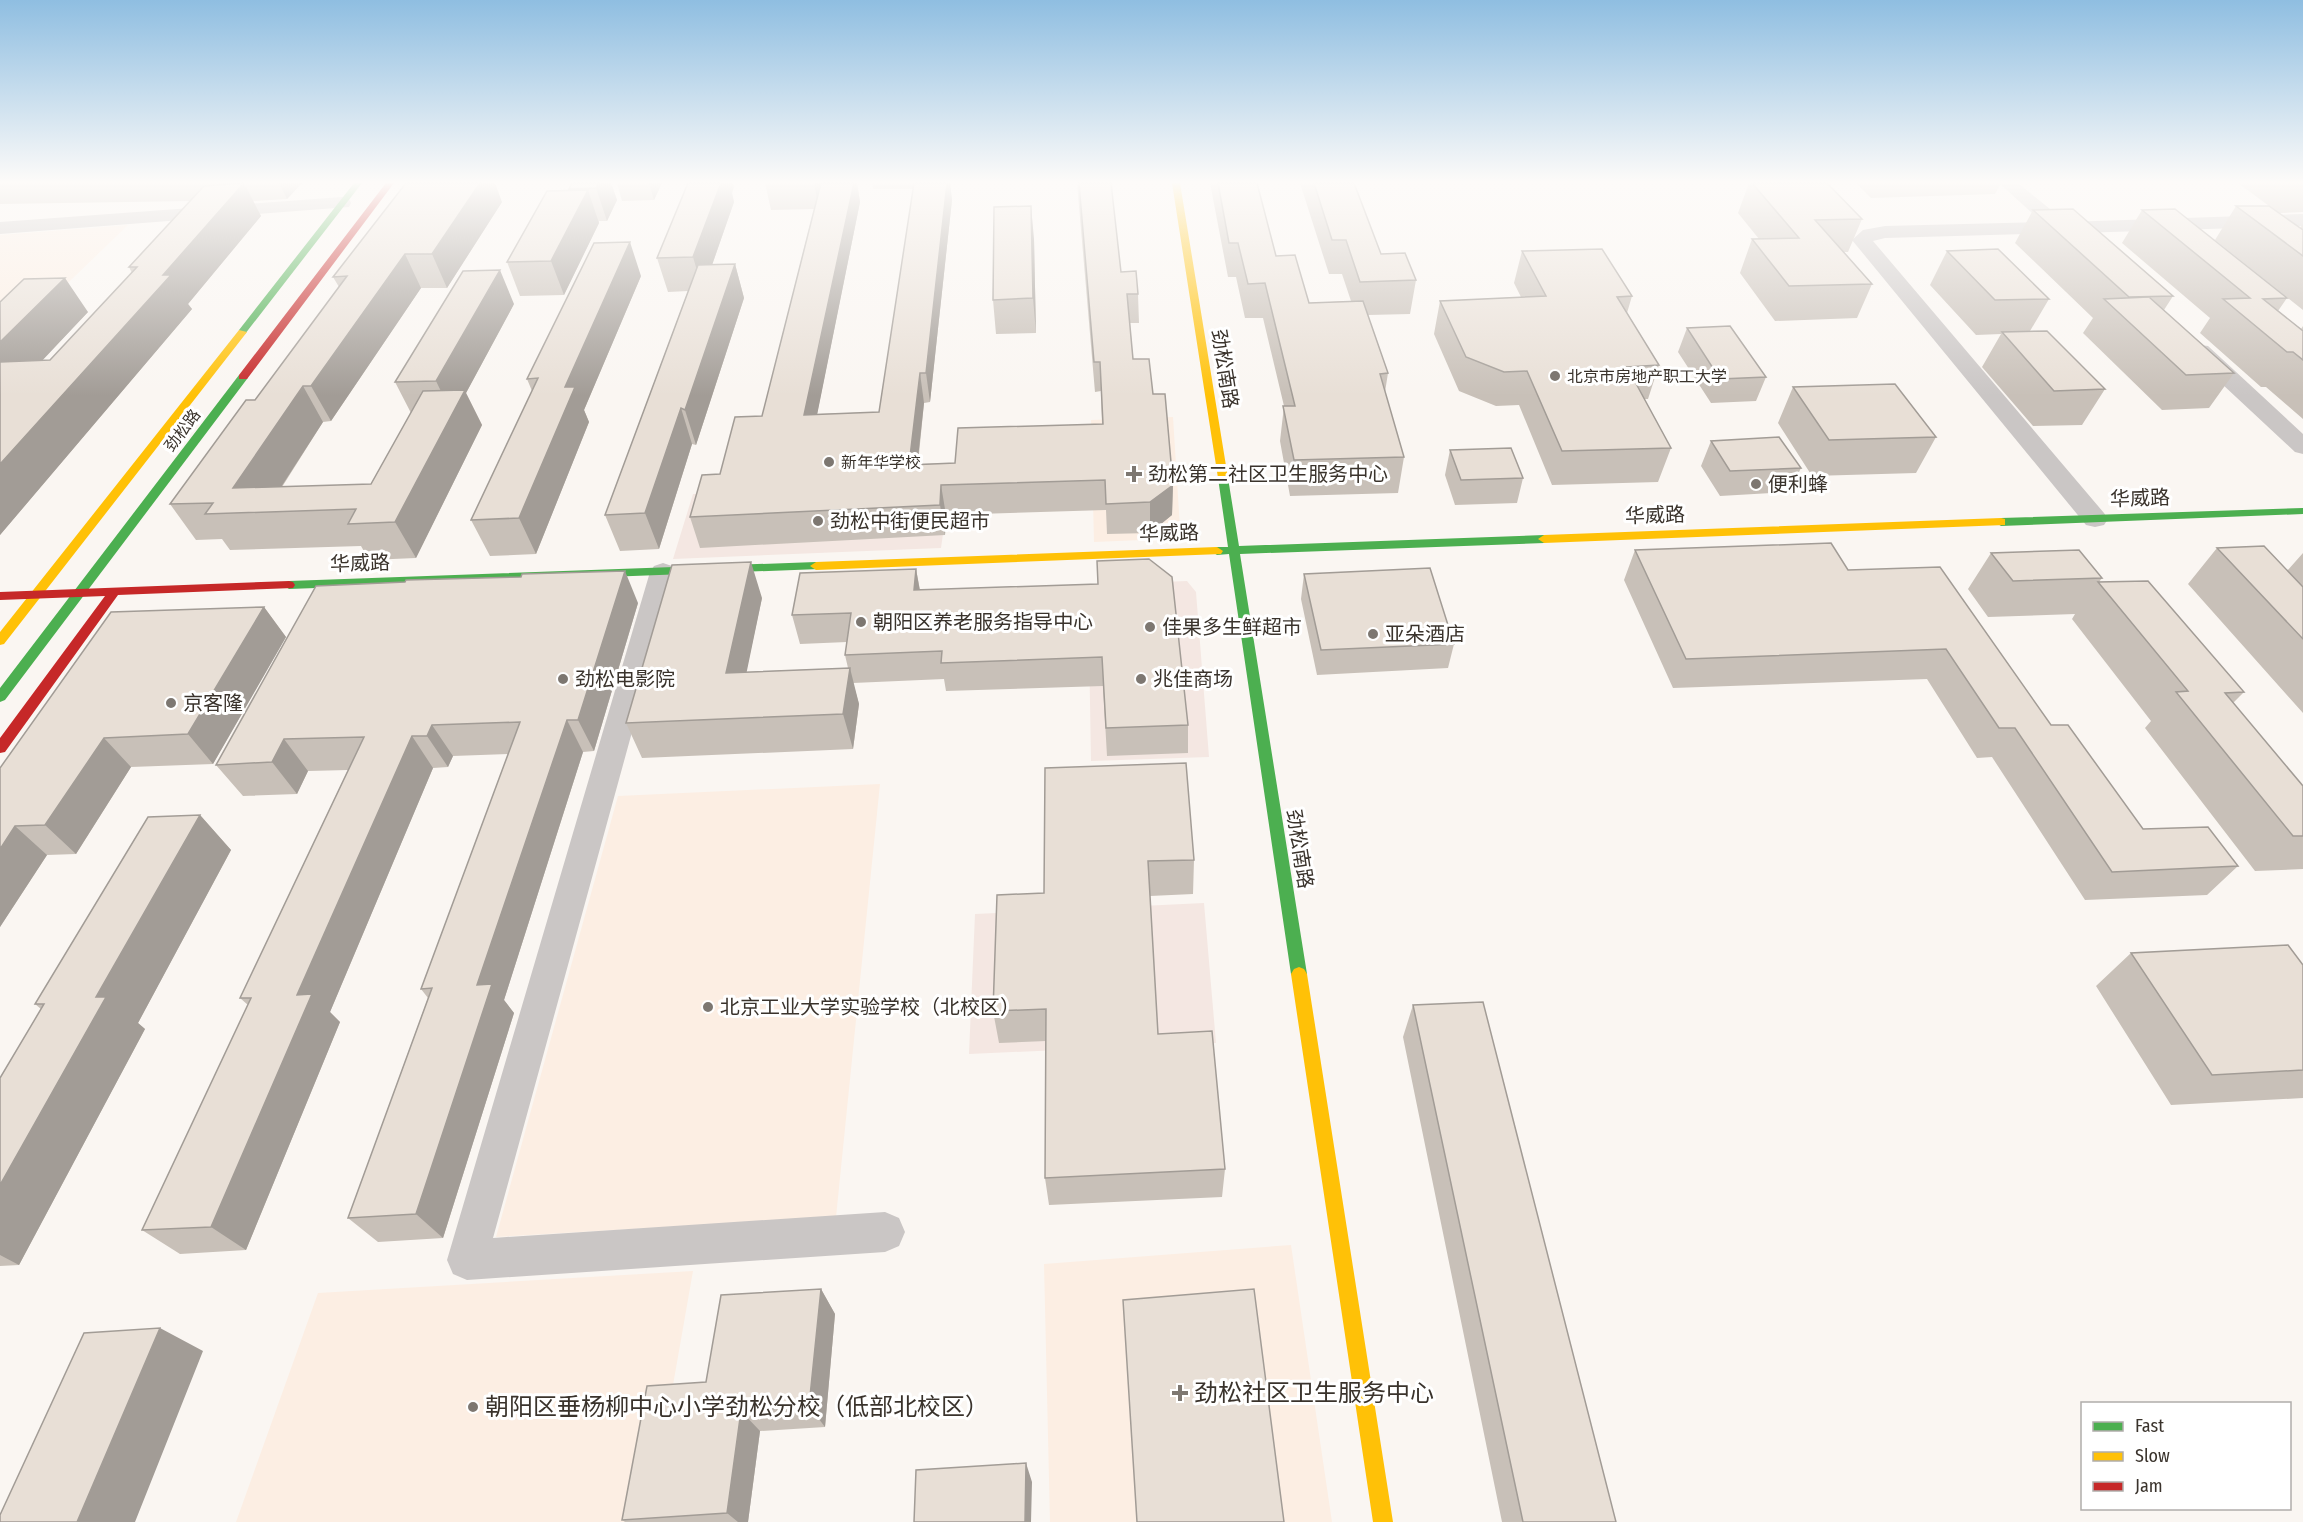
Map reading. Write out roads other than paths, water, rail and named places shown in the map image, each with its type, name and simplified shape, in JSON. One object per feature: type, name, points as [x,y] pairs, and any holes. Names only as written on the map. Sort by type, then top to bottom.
[{"type":"street","name":"劲松路","points":[[0,641],[302,254]]},
{"type":"street","name":"劲松路","points":[[0,697],[336,254]]},
{"type":"street","name":"劲松南路","points":[[1187,254],[1383,1522]]},
{"type":"street","points":[[1874,254],[2095,519]]},
{"type":"street","points":[[2183,335],[2303,447]]},
{"type":"street","name":"华威路","points":[[0,596],[2303,511]]},
{"type":"street","points":[[663,572],[467,1260],[885,1232]]},
{"type":"street","points":[[0,748],[114,592]]},
{"type":"place","name":"北京市房地产职工大学","points":[[1555,376]]},
{"type":"place","name":"新年华学校","points":[[829,462]]},
{"type":"place","name":"劲松第二社区卫生服务中心","points":[[1134,474]]},
{"type":"place","name":"便利蜂","points":[[1756,484]]},
{"type":"place","name":"劲松中街便民超市","points":[[818,521]]},
{"type":"place","name":"朝阳区养老服务指导中心","points":[[861,622]]},
{"type":"place","name":"佳果多生鲜超市","points":[[1150,627]]},
{"type":"place","name":"亚朵酒店","points":[[1373,634]]},
{"type":"place","name":"劲松电影院","points":[[563,679]]},
{"type":"place","name":"兆佳商场","points":[[1141,679]]},
{"type":"place","name":"京客隆","points":[[171,703]]},
{"type":"place","name":"北京工业大学实验学校（北校区）","points":[[708,1007]]},
{"type":"place","name":"劲松社区卫生服务中心","points":[[1180,1393]]},
{"type":"place","name":"朝阳区垂杨柳中心小学劲松分校（低部北校区）","points":[[473,1407]]}]
